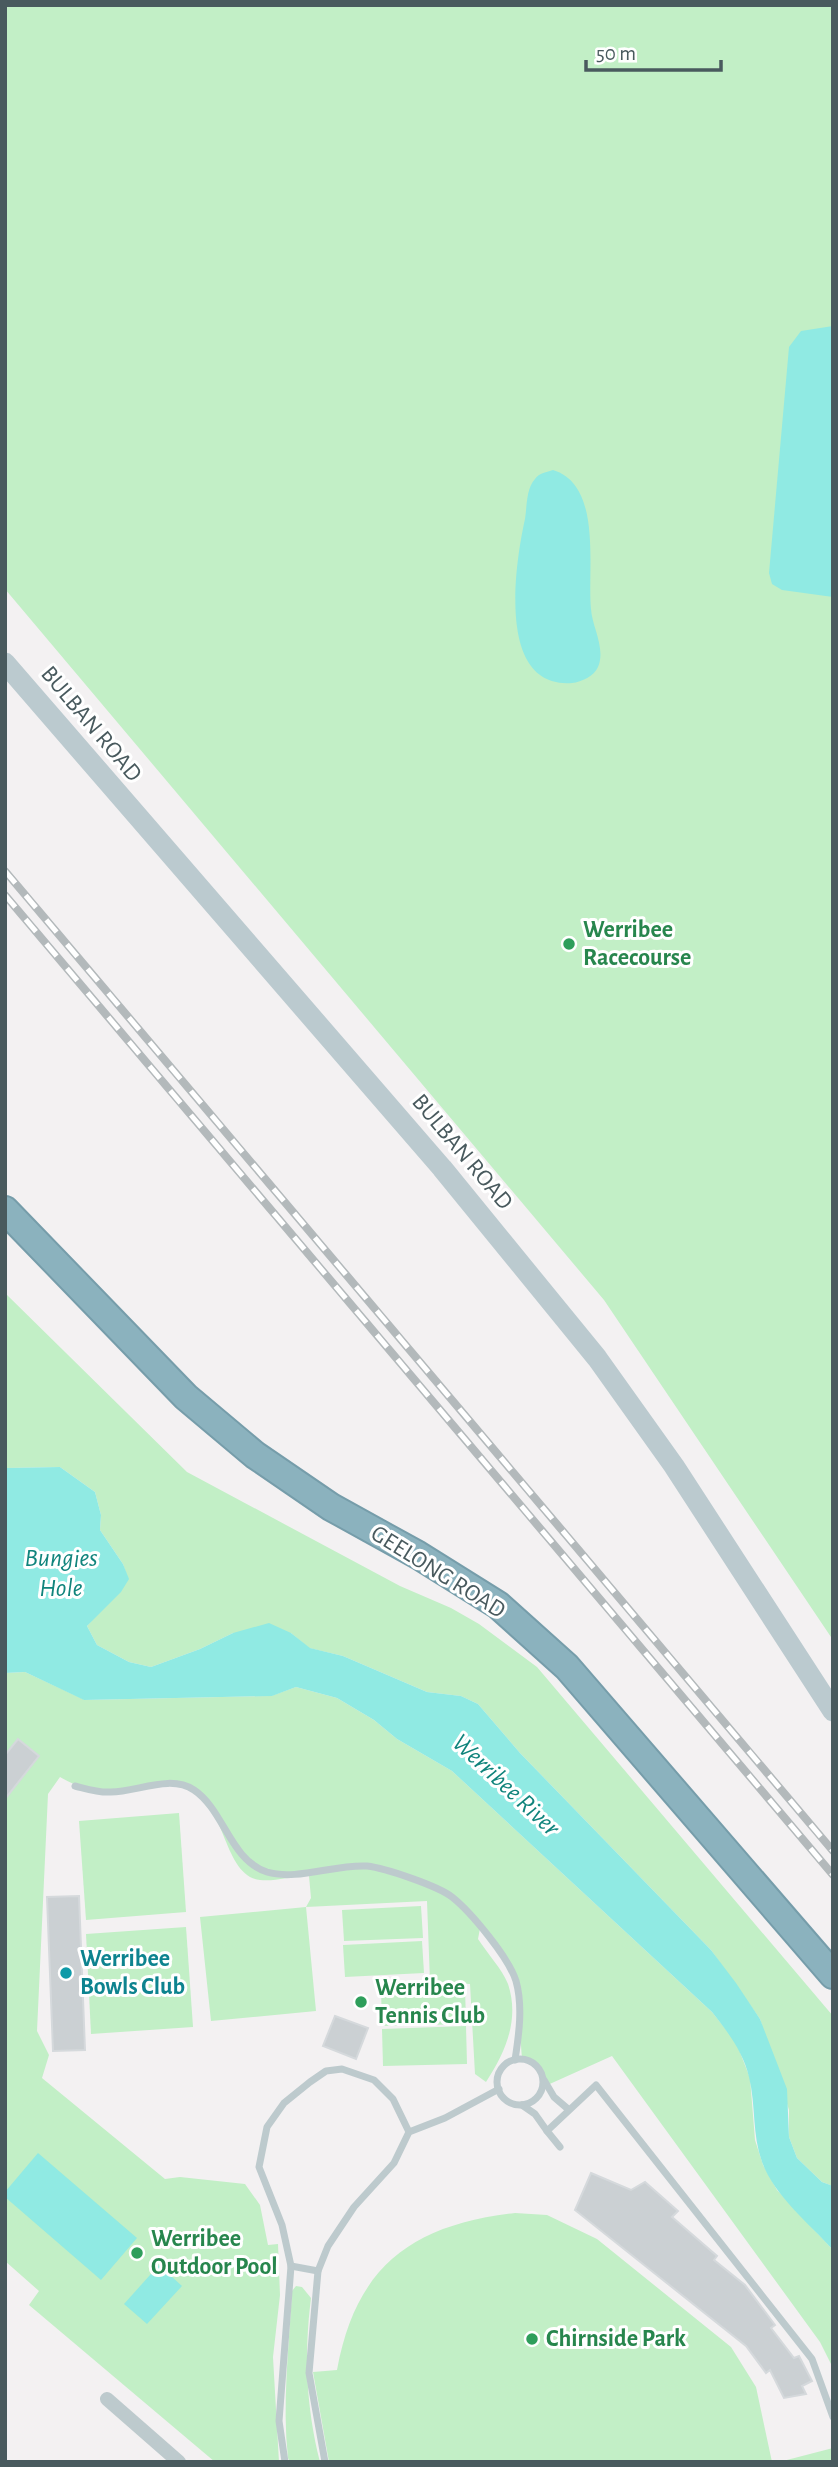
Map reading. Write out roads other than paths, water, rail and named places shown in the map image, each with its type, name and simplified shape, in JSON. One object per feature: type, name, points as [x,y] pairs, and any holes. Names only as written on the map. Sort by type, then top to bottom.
[{"type":"highway","name":"GEELONG ROAD","points":[[5,1210],[186,1397],[255,1455],[331,1507],[418,1555],[498,1605],[567,1667],[833,1975]]},
{"type":"street","name":"BULBAN ROAD","points":[[5,663],[434,1158],[550,1298],[674,1466],[833,1711]]},
{"type":"street","points":[[107,2399],[179,2462]]},
{"type":"lane","points":[[75,1786],[111,1792],[164,1783],[180,1784],[194,1790],[205,1800],[249,1861],[265,1871],[293,1875],[345,1866],[380,1868],[450,1895],[507,1962],[516,1980],[521,2014],[514,2060],[499,2075],[499,2090],[508,2101],[522,2105],[535,2114],[560,2147]]},
{"type":"lane","points":[[514,2060],[522,2059],[537,2065],[554,2096],[568,2109]]},
{"type":"lane","points":[[285,2462],[279,2421],[291,2266],[282,2225],[259,2167],[267,2127],[284,2103],[326,2071],[342,2069],[373,2080],[393,2099],[409,2132]]},
{"type":"lane","points":[[522,2105],[536,2100],[543,2087],[543,2079]]},
{"type":"lane","points":[[547,2131],[596,2085],[811,2359],[833,2417]]},
{"type":"lane","points":[[325,2462],[309,2373],[318,2271],[328,2246],[354,2207],[394,2163],[409,2132],[446,2119],[499,2090]]},
{"type":"lane","points":[[291,2266],[318,2271]]},
{"type":"water","points":[[833,326],[833,597],[782,590],[772,584],[769,573],[789,347],[801,331]]},
{"type":"water","points":[[553,470],[569,479],[579,492],[586,510],[591,609],[600,645],[600,660],[594,673],[584,680],[572,683],[548,680],[531,666],[521,646],[516,620],[517,564],[528,493],[537,477]]},
{"type":"water","points":[[60,1467],[95,1492],[101,1515],[100,1530],[123,1564],[129,1579],[121,1592],[87,1626],[97,1645],[129,1662],[151,1667],[200,1649],[233,1633],[269,1623],[291,1633],[310,1648],[343,1656],[427,1692],[461,1696],[478,1704],[520,1753],[711,1950],[760,2019],[787,2089],[789,2137],[797,2158],[822,2182],[833,2186],[833,2250],[793,2209],[768,2175],[757,2141],[746,2068],[724,2027],[712,2012],[452,1771],[397,1739],[374,1720],[337,1698],[296,1687],[272,1696],[84,1700],[25,1672],[5,1673],[5,1468]]},
{"type":"water","points":[[38,2153],[137,2238],[101,2280],[5,2197],[5,2192]]},
{"type":"water","points":[[159,2265],[182,2286],[147,2324],[124,2304]]},
{"type":"railway","points":[[5,871],[833,1851]]},
{"type":"railway","points":[[5,895],[833,1875]]},
{"type":"place","name":"Werribee Racecourse","points":[[569,944]]},
{"type":"place","name":"Werribee Bowls Club","points":[[66,1973]]},
{"type":"place","name":"Werribee Tennis Club","points":[[361,2002]]},
{"type":"place","name":"Werribee Outdoor Pool","points":[[137,2253]]},
{"type":"place","name":"Chirnside Park","points":[[532,2339]]},
{"type":"water label","name":"Bungies Hole","points":[[61,1573]]},
{"type":"water label","name":"Werribee River","points":[[506,1785]]}]
